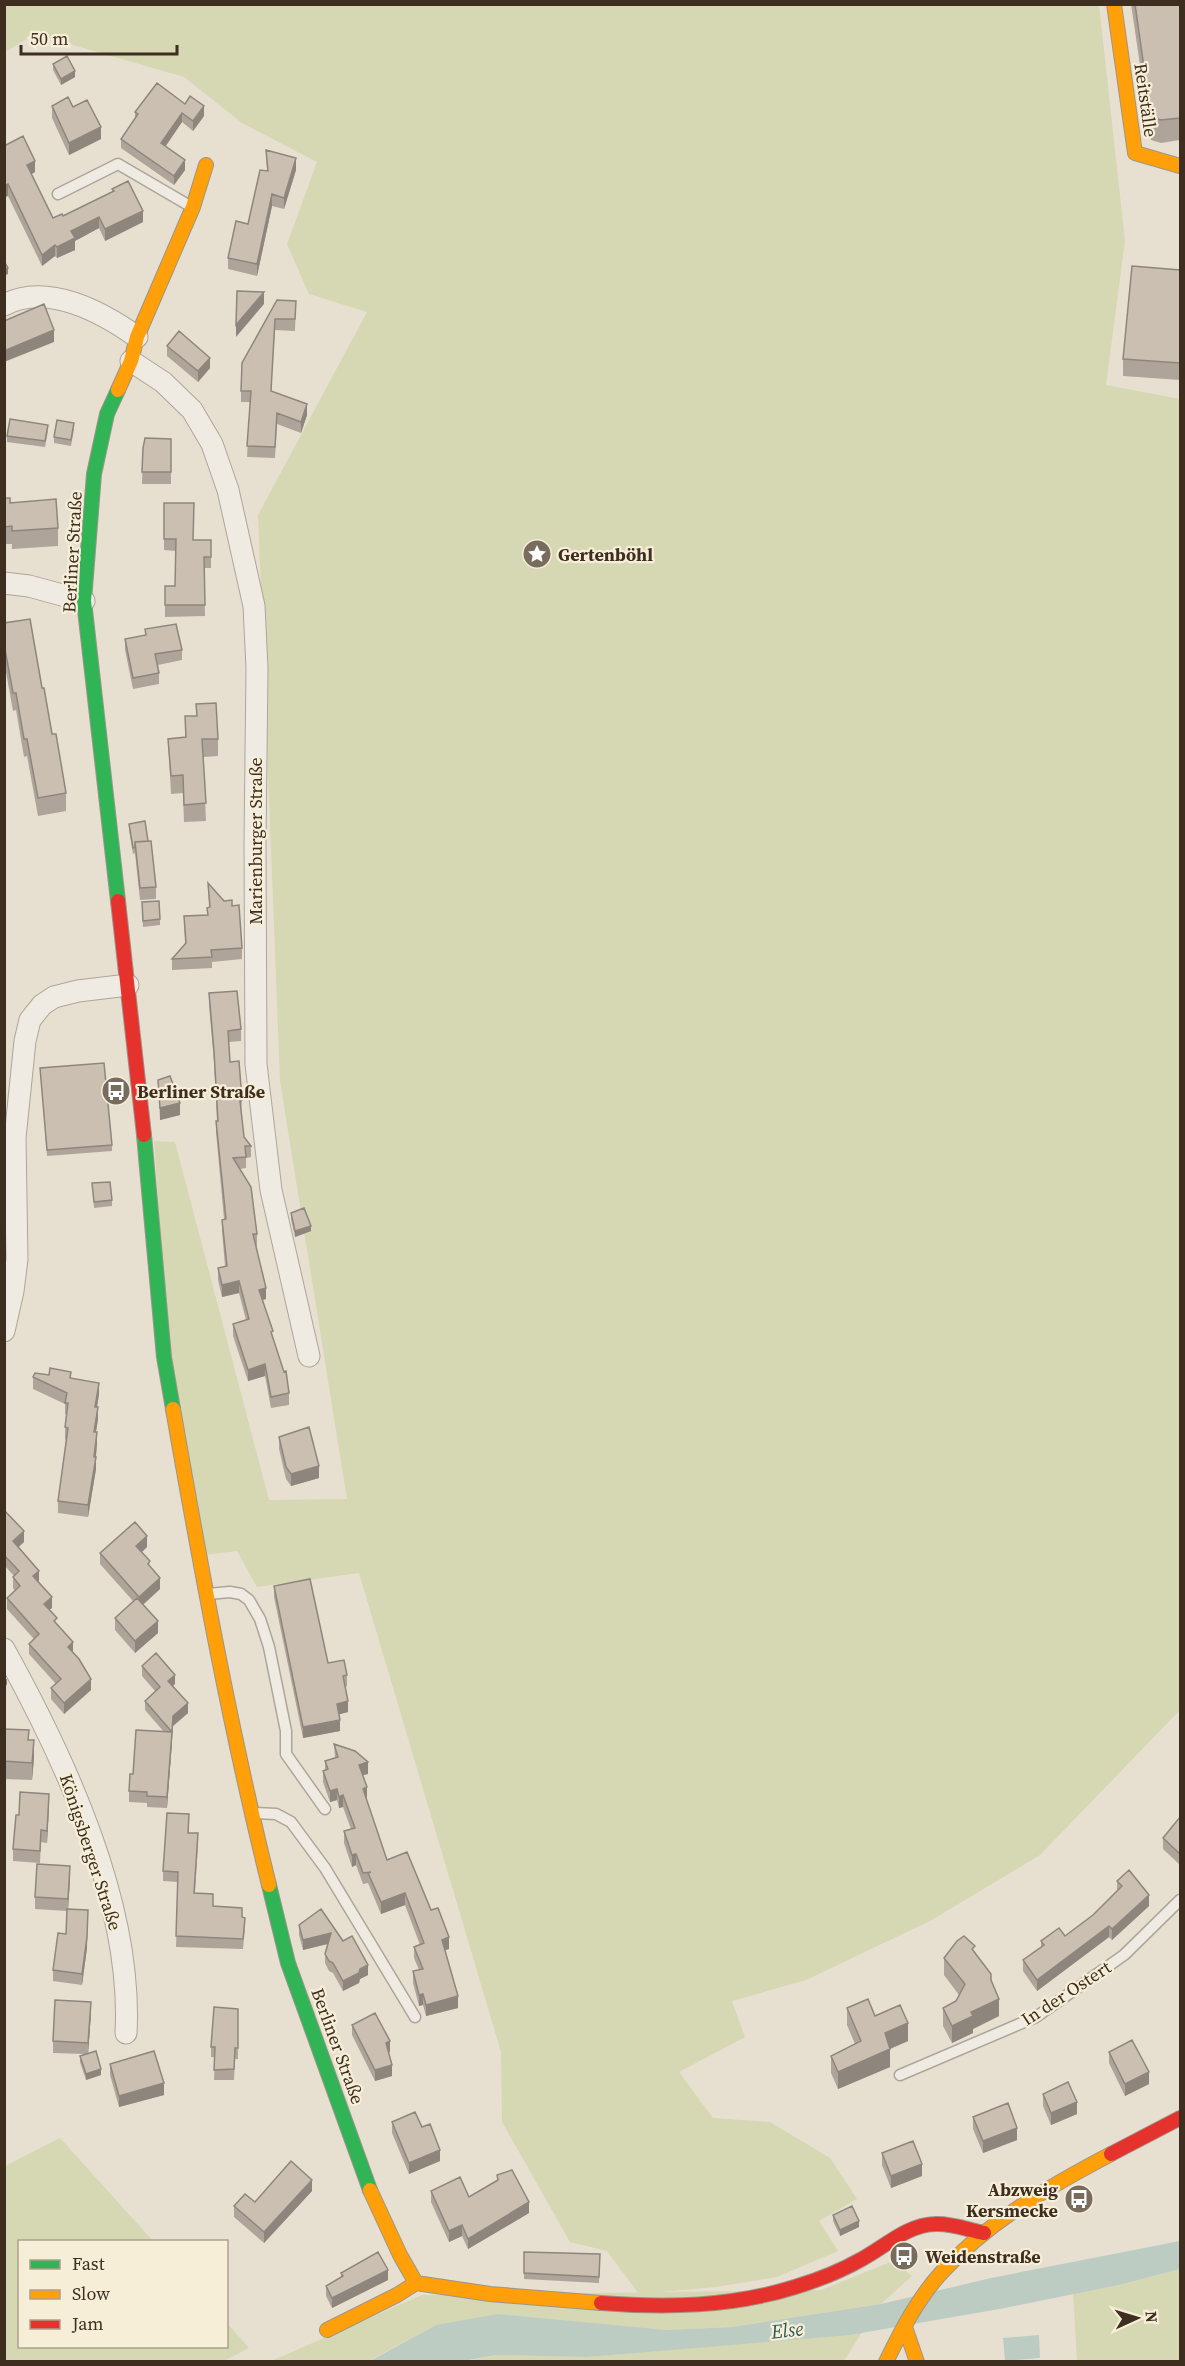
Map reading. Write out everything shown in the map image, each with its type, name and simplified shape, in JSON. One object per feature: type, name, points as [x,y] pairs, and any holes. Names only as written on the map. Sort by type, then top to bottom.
[{"type":"street","name":"Reitställe","points":[[1114,4],[1135,153],[1180,166]]},
{"type":"street","name":"Berliner Straße","points":[[206,165],[193,207],[137,337],[131,361],[108,414],[94,474],[84,601],[140,1089],[164,1357],[205,1594],[251,1813],[288,1963],[371,2192],[400,2255],[416,2283]]},
{"type":"street","points":[[4,305],[15,299],[34,295],[54,298],[83,307],[137,337]]},
{"type":"street","name":"Marienburger Straße","points":[[131,361],[163,382],[192,410],[212,444],[228,490],[254,606],[257,668],[256,1064],[271,1190],[309,1356]]},
{"type":"street","points":[[4,583],[29,586],[84,601]]},
{"type":"street","points":[[4,1331],[13,1291],[16,1259],[15,1138],[25,1041],[30,1020],[42,1005],[54,997],[78,990],[128,985]]},
{"type":"street","name":"Königsberger Straße","points":[[4,1649],[69,1780],[107,1889],[123,1958],[128,2002],[126,2033]]},
{"type":"street","points":[[888,2357],[921,2300],[942,2272],[984,2233],[1066,2178],[1180,2118]]},
{"type":"street","points":[[327,2330],[398,2295],[416,2283],[497,2295],[645,2307],[736,2301],[769,2294],[819,2278],[861,2259],[911,2229],[925,2225],[938,2223],[984,2233]]},
{"type":"street","points":[[905,2327],[916,2361]]},
{"type":"lane","points":[[58,194],[118,164],[193,207]]},
{"type":"lane","points":[[205,1594],[230,1592],[241,1594],[249,1600],[260,1619],[269,1647],[286,1731],[286,1754],[325,1809]]},
{"type":"lane","points":[[251,1813],[276,1814],[291,1822],[325,1868],[415,2017]]},
{"type":"lane","name":"In der Ostert","points":[[900,2075],[1036,2017],[1124,1956],[1180,1900]]},
{"type":"green space","points":[[4,5],[1099,5],[1125,241],[1106,385],[1180,399],[1180,1710],[1040,1855],[930,1921],[806,1980],[732,2001],[745,2037],[679,2072],[713,2118],[770,2122],[830,2158],[857,2199],[819,2221],[838,2251],[777,2277],[716,2287],[639,2294],[607,2251],[570,2242],[502,2122],[501,2052],[359,1573],[257,1587],[237,1551],[204,1555],[169,1355],[154,1141],[175,1142],[269,1500],[347,1499],[280,1081],[258,515],[367,312],[309,294],[287,244],[317,162],[242,123],[184,77],[35,34],[5,52]]},
{"type":"green space","points":[[60,2138],[152,2240],[18,2240],[18,2348],[228,2348],[228,2324],[249,2348],[224,2361],[5,2361],[5,2166]]},
{"type":"green space","points":[[893,2261],[912,2276],[881,2304],[732,2327],[666,2330],[436,2325],[368,2361],[269,2362],[422,2295],[821,2290]]},
{"type":"green space","points":[[1180,2269],[1180,2361],[1077,2361],[1073,2293],[1123,2284]]},
{"type":"green space","points":[[862,2332],[844,2361],[463,2362],[496,2355],[587,2357]]},
{"type":"water","name":"Else","points":[[1180,2241],[1180,2269],[1123,2284],[1005,2308],[850,2335],[587,2357],[496,2355],[463,2361],[368,2362],[436,2325],[498,2314],[666,2330],[732,2327],[881,2304],[991,2278]]},
{"type":"water","points":[[1039,2335],[1040,2358],[1005,2361],[1003,2338]]},
{"type":"building","points":[[1135,4],[1180,4],[1180,118],[1161,120],[1151,117]]},
{"type":"building","points":[[67,56],[75,71],[61,79],[53,64]]},
{"type":"building","points":[[157,83],[185,104],[190,96],[204,106],[193,121],[182,113],[161,143],[185,160],[174,176],[121,139],[138,114],[135,112]]},
{"type":"building","points":[[68,97],[73,107],[87,100],[101,127],[69,143],[52,106]]},
{"type":"building","points":[[23,136],[35,161],[27,165],[53,218],[62,214],[63,216],[114,191],[112,189],[128,181],[143,211],[105,229],[99,217],[71,231],[75,238],[57,247],[55,245],[42,255],[8,184],[4,186],[4,146]]},
{"type":"building","points":[[266,150],[296,158],[284,198],[272,194],[257,264],[228,258],[236,221],[248,224],[260,170],[268,171]]},
{"type":"building","points":[[1132,266],[1180,270],[1180,363],[1123,359]]},
{"type":"building","points":[[237,291],[264,292],[236,325]]},
{"type":"building","points":[[277,300],[296,301],[295,319],[275,319],[271,391],[307,404],[301,422],[277,413],[275,447],[247,446],[251,391],[241,391],[242,363]]},
{"type":"building","points":[[44,304],[54,330],[4,351],[4,321]]},
{"type":"building","points":[[179,331],[210,358],[198,371],[167,346]]},
{"type":"building","points":[[10,419],[48,425],[45,441],[7,436]]},
{"type":"building","points":[[57,420],[74,423],[71,440],[54,437]]},
{"type":"building","points":[[145,438],[171,439],[171,472],[142,472]]},
{"type":"building","points":[[4,498],[10,498],[10,503],[56,499],[58,528],[12,531],[12,526],[4,527]]},
{"type":"building","points":[[164,503],[194,503],[193,540],[211,540],[211,557],[204,557],[205,605],[165,605],[165,586],[175,586],[176,539],[164,539]]},
{"type":"building","points":[[30,619],[42,688],[44,688],[52,734],[56,734],[66,793],[38,798],[27,739],[24,739],[4,644],[4,623]]},
{"type":"building","points":[[176,624],[182,650],[155,654],[159,673],[133,678],[125,639],[146,635],[145,629]]},
{"type":"building","points":[[216,703],[218,739],[202,739],[206,803],[184,805],[183,775],[171,776],[168,739],[186,737],[185,716],[197,716],[196,704]]},
{"type":"building","points":[[145,821],[148,841],[135,842],[133,848],[129,824]]},
{"type":"building","points":[[151,841],[156,887],[140,888],[135,842]]},
{"type":"building","points":[[208,883],[224,901],[232,900],[232,906],[239,905],[242,948],[211,950],[212,957],[172,959],[186,943],[184,916],[208,915],[207,908],[210,907]]},
{"type":"building","points":[[159,901],[160,919],[143,921],[142,902]]},
{"type":"building","points":[[237,991],[241,1029],[228,1031],[230,1062],[239,1061],[244,1137],[251,1146],[245,1146],[246,1157],[233,1158],[251,1187],[257,1234],[253,1234],[266,1288],[259,1290],[284,1372],[286,1371],[289,1393],[271,1397],[265,1364],[248,1370],[233,1324],[249,1319],[239,1281],[222,1285],[218,1268],[227,1266],[222,1220],[226,1219],[216,1121],[218,1121],[209,993]]},
{"type":"building","points":[[104,1063],[112,1145],[47,1150],[40,1068]]},
{"type":"building","points":[[170,1076],[180,1103],[160,1108],[158,1080]]},
{"type":"building","points":[[110,1182],[112,1200],[94,1202],[92,1183]]},
{"type":"building","points":[[304,1208],[311,1226],[295,1231],[291,1213]]},
{"type":"building","points":[[50,1368],[71,1372],[70,1378],[99,1383],[95,1407],[98,1407],[94,1432],[97,1432],[94,1457],[96,1457],[88,1505],[58,1501],[68,1428],[65,1427],[67,1393],[33,1377],[35,1373],[49,1375]]},
{"type":"building","points":[[309,1427],[319,1466],[291,1474],[286,1467],[279,1437]]},
{"type":"building","points":[[4,1510],[24,1531],[13,1541],[39,1571],[33,1576],[52,1597],[44,1604],[57,1618],[54,1621],[73,1642],[68,1647],[79,1659],[91,1679],[64,1703],[51,1688],[61,1679],[29,1644],[39,1634],[7,1598],[20,1586],[13,1577],[19,1571],[4,1555]]},
{"type":"building","points":[[135,1522],[147,1536],[136,1546],[150,1561],[148,1564],[160,1578],[139,1597],[100,1553]]},
{"type":"building","points":[[310,1579],[328,1663],[344,1660],[347,1675],[343,1676],[348,1701],[337,1704],[340,1720],[303,1727],[274,1586]]},
{"type":"building","points":[[137,1598],[158,1621],[135,1641],[115,1618]]},
{"type":"building","points":[[156,1653],[175,1675],[168,1681],[188,1703],[173,1716],[172,1732],[145,1701],[160,1687],[142,1666]]},
{"type":"building","points":[[4,1729],[29,1730],[28,1740],[34,1740],[32,1763],[4,1761]]},
{"type":"building","points":[[136,1730],[172,1732],[167,1797],[147,1796],[147,1792],[129,1791],[130,1774],[133,1774]]},
{"type":"building","points":[[334,1744],[355,1751],[368,1762],[359,1765],[367,1787],[363,1789],[387,1860],[407,1852],[431,1910],[438,1908],[449,1937],[442,1940],[458,1996],[426,2005],[423,1994],[419,1995],[413,1971],[423,1969],[414,1947],[424,1943],[405,1893],[381,1902],[368,1873],[371,1872],[363,1873],[356,1854],[352,1855],[344,1831],[355,1828],[343,1795],[339,1797],[337,1789],[330,1791],[323,1771],[328,1769],[325,1761],[338,1757]]},
{"type":"building","points":[[20,1792],[49,1794],[47,1831],[41,1830],[40,1851],[13,1849],[16,1815],[19,1815]]},
{"type":"building","points":[[167,1813],[189,1814],[188,1833],[198,1833],[194,1893],[213,1894],[213,1906],[242,1908],[242,1917],[245,1918],[243,1939],[176,1936],[178,1872],[163,1871]]},
{"type":"building","points":[[1180,1817],[1180,1854],[1163,1838]]},
{"type":"building","points":[[37,1864],[70,1866],[68,1899],[35,1897]]},
{"type":"building","points":[[1129,1870],[1149,1895],[1112,1929],[1109,1926],[1037,1980],[1023,1960],[1044,1945],[1041,1941],[1059,1928],[1065,1936],[1093,1915],[1122,1886],[1117,1881]]},
{"type":"building","points":[[67,1909],[88,1910],[82,1974],[53,1970],[58,1933],[66,1934]]},
{"type":"building","points":[[321,1909],[343,1941],[352,1936],[368,1965],[360,1969],[359,1973],[343,1981],[325,1954],[331,1933],[303,1940],[299,1925]]},
{"type":"building","points":[[964,1936],[975,1946],[972,1949],[991,1974],[991,1980],[999,1999],[971,2012],[973,2016],[952,2026],[943,2008],[956,2001],[965,1984],[944,1958],[957,1941]]},
{"type":"building","points":[[868,1999],[875,2016],[900,2005],[908,2023],[885,2033],[890,2049],[838,2072],[831,2056],[861,2041],[847,2008]]},
{"type":"building","points":[[55,2000],[91,2002],[88,2043],[53,2041]]},
{"type":"building","points":[[214,2007],[238,2009],[238,2048],[235,2048],[234,2069],[214,2070],[215,2047],[211,2047]]},
{"type":"building","points":[[375,2013],[390,2041],[386,2043],[392,2065],[375,2070],[352,2025]]},
{"type":"building","points":[[1132,2040],[1149,2072],[1125,2084],[1109,2052]]},
{"type":"building","points":[[96,2051],[101,2069],[86,2074],[80,2056]]},
{"type":"building","points":[[154,2051],[164,2083],[119,2096],[110,2064]]},
{"type":"building","points":[[1068,2082],[1077,2102],[1051,2113],[1043,2094]]},
{"type":"building","points":[[1008,2103],[1017,2128],[983,2141],[973,2117]]},
{"type":"building","points":[[415,2112],[422,2127],[430,2124],[440,2150],[409,2163],[392,2122]]},
{"type":"building","points":[[913,2141],[922,2164],[891,2176],[882,2153]]},
{"type":"building","points":[[291,2161],[312,2180],[264,2232],[234,2206],[245,2194],[255,2202]]},
{"type":"building","points":[[512,2170],[529,2202],[468,2239],[462,2225],[449,2231],[431,2191],[460,2177],[469,2197],[498,2180],[497,2175]]},
{"type":"building","points":[[852,2206],[859,2221],[840,2230],[833,2215]]},
{"type":"building","points":[[378,2252],[388,2270],[332,2298],[326,2286],[343,2276],[341,2273]]},
{"type":"building","points":[[524,2252],[600,2254],[599,2277],[524,2273]]},
{"type":"traffic: fast","points":[[118,390],[107,414],[94,474],[84,601],[118,901]]},
{"type":"traffic: fast","points":[[144,1135],[164,1357],[173,1409]]},
{"type":"traffic: fast","points":[[269,1885],[288,1963],[370,2190]]},
{"type":"traffic: slow","points":[[1114,4],[1135,153],[1180,166]]},
{"type":"traffic: slow","points":[[118,390],[131,361],[137,337],[193,207],[206,165]]},
{"type":"traffic: slow","points":[[173,1409],[217,1648],[241,1767],[269,1885]]},
{"type":"traffic: slow","points":[[886,2362],[925,2293],[960,2254],[1021,2206],[1111,2154]]},
{"type":"traffic: slow","points":[[370,2190],[400,2255],[416,2283]]},
{"type":"traffic: slow","points":[[327,2330],[416,2283],[490,2294],[601,2303]]},
{"type":"traffic: slow","points":[[905,2327],[917,2362]]},
{"type":"traffic: jam","points":[[118,901],[144,1135]]},
{"type":"traffic: jam","points":[[1111,2154],[1180,2118]]},
{"type":"traffic: jam","points":[[601,2303],[674,2305],[747,2299],[795,2287],[829,2275],[862,2259],[906,2232],[925,2225],[948,2225],[984,2233]]},
{"type":"place","name":"Gertenböhl","points":[[537,554]]},
{"type":"place","name":"Berliner Straße","points":[[116,1091]]},
{"type":"place","name":"Abzweig Kersmecke","points":[[1079,2199]]},
{"type":"place","name":"Weidenstraße","points":[[904,2256]]}]
